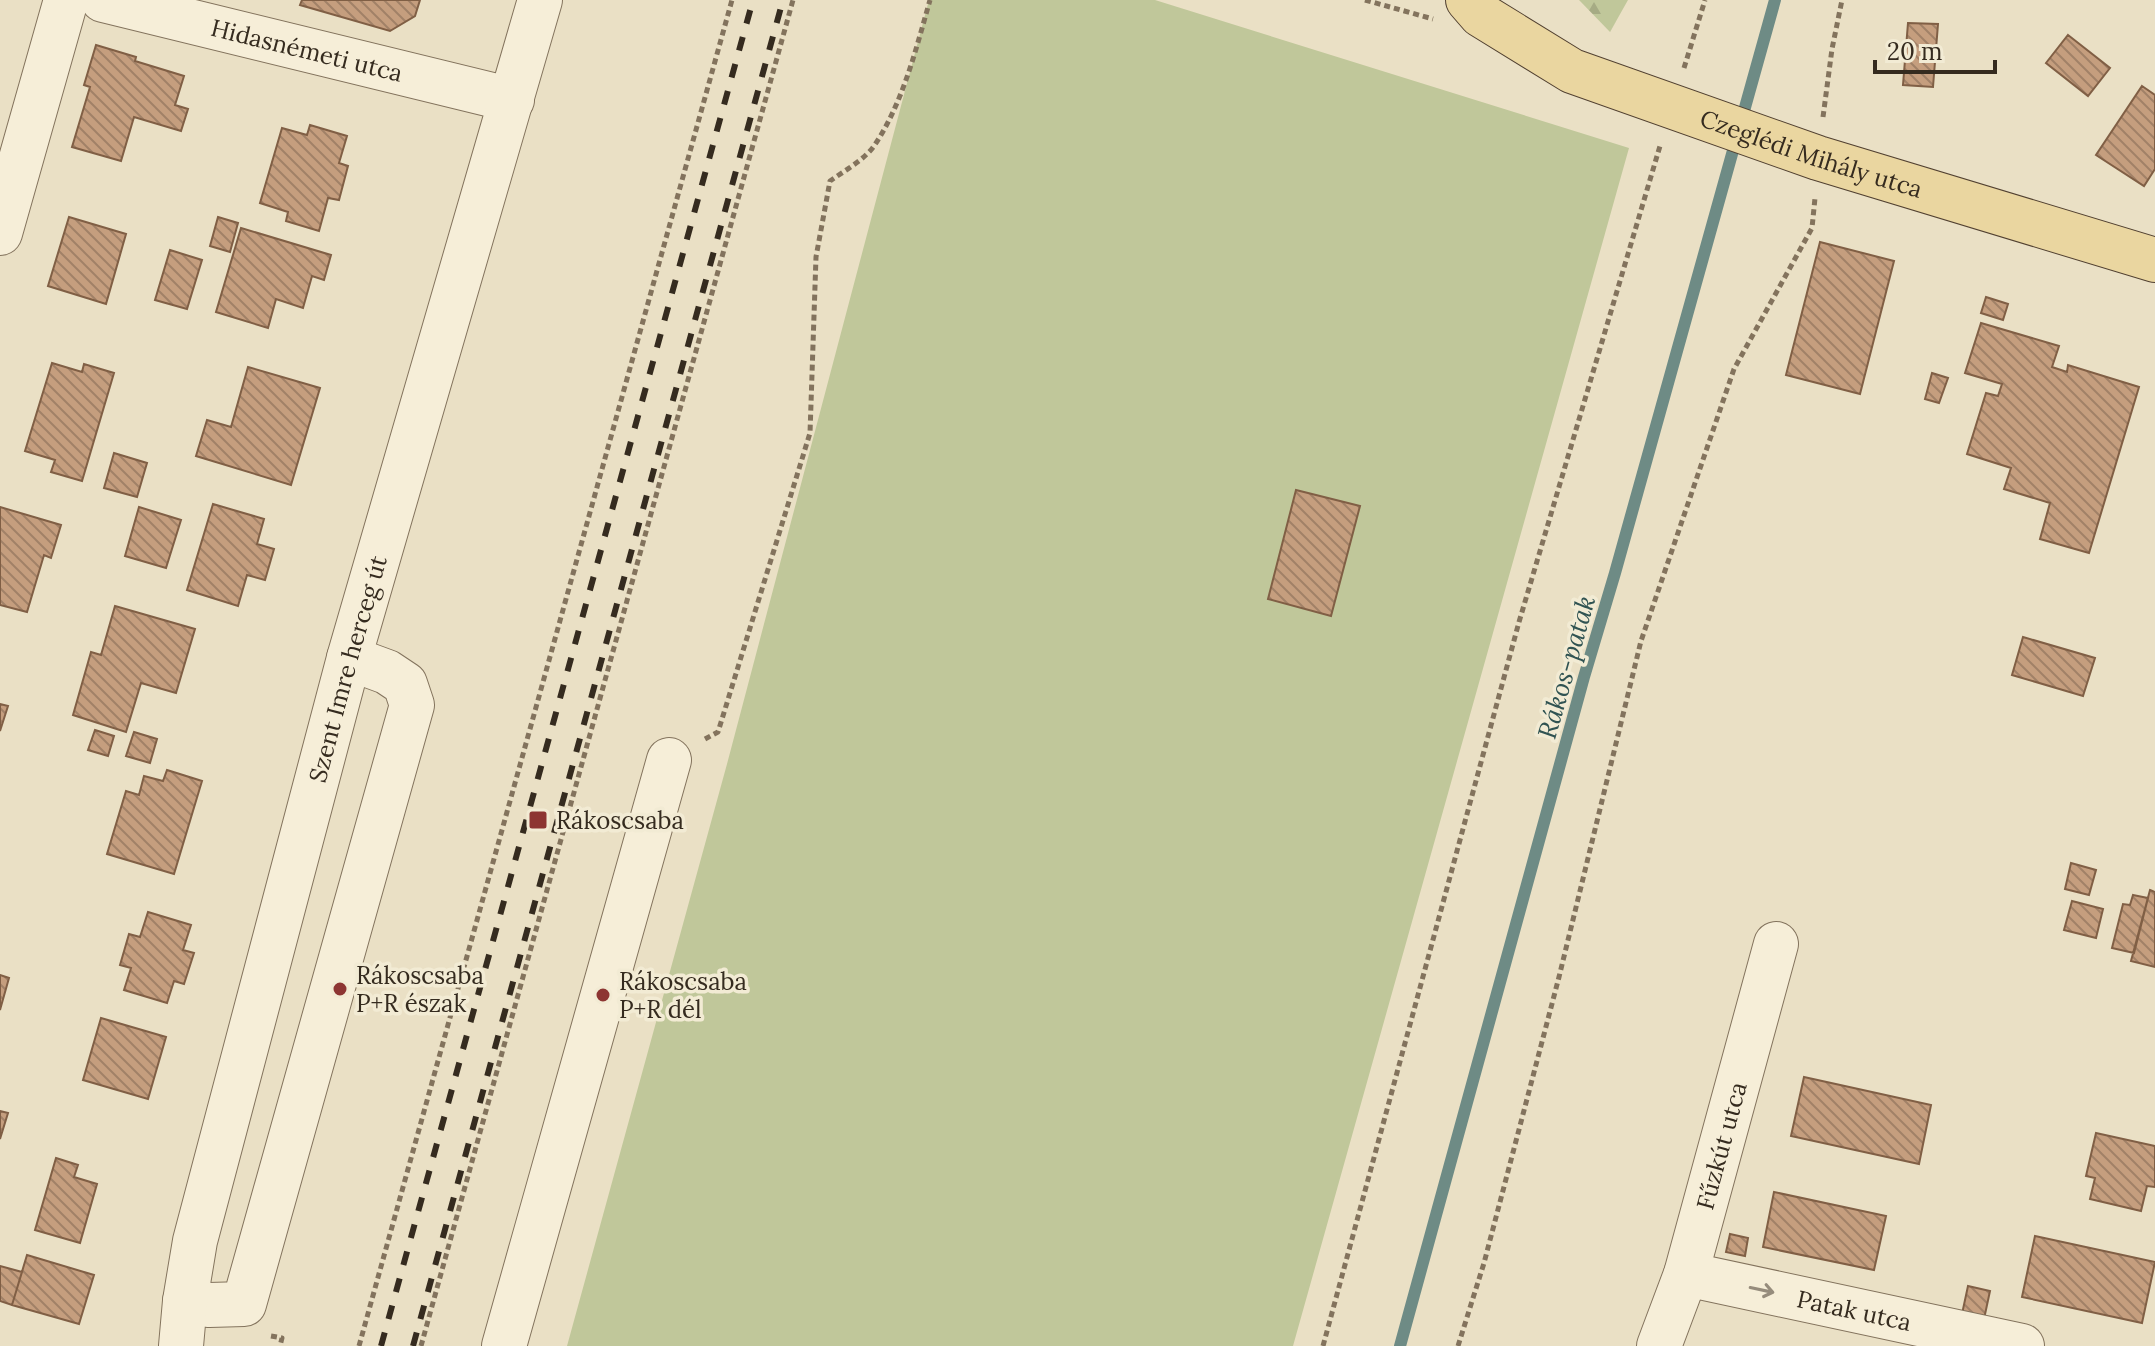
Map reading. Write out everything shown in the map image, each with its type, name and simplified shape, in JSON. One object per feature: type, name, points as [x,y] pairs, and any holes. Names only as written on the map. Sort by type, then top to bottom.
[{"type":"main road","name":"Czeglédi Mihály utca","points":[[1474,7],[1572,71],[1808,155],[2155,260]]},
{"type":"street","points":[[0,233],[66,0]]},
{"type":"street","name":"Hidasnémeti utca","points":[[103,0],[512,100]]},
{"type":"street","name":"Szent Imre herceg út","points":[[181,1346],[195,1241],[349,658],[540,0]]},
{"type":"street","points":[[185,1301],[209,1305],[244,1304],[412,705],[405,684],[387,672],[349,658]]},
{"type":"street","points":[[504,1346],[669,760]]},
{"type":"street","name":"Fűzkút utca","points":[[1659,1346],[1686,1274],[1776,944]]},
{"type":"street","name":"Patak utca","points":[[1686,1274],[2022,1346]]},
{"type":"path","points":[[359,1346],[732,0]]},
{"type":"path","points":[[421,1346],[793,0]]},
{"type":"path","points":[[669,760],[718,732],[810,433],[816,257],[830,181],[873,148],[905,78],[930,0]]},
{"type":"path","points":[[1365,0],[1446,22],[1474,7]]},
{"type":"path","points":[[1323,1346],[1519,622],[1678,109],[1705,0]]},
{"type":"path","points":[[1458,1346],[1484,1263],[1555,992],[1641,641],[1734,369],[1812,228],[1808,155],[1842,0]]},
{"type":"green space","points":[[929,0],[1155,0],[1629,148],[1293,1346],[567,1346],[727,764]]},
{"type":"green space","points":[[1579,0],[1628,0],[1610,32]]},
{"type":"building","points":[[302,0],[420,0],[415,16],[390,31],[300,5]]},
{"type":"building","points":[[1908,23],[1938,24],[1933,87],[1903,85]]},
{"type":"building","points":[[2068,35],[2110,68],[2088,96],[2046,63]]},
{"type":"building","points":[[96,45],[184,76],[175,105],[188,109],[181,131],[134,117],[121,161],[72,147],[90,87],[84,85]]},
{"type":"building","points":[[2142,86],[2155,95],[2155,169],[2144,186],[2096,155]]},
{"type":"building","points":[[310,125],[347,136],[339,163],[348,166],[339,200],[328,198],[319,231],[286,221],[288,212],[260,203],[282,128],[307,135]]},
{"type":"building","points":[[69,217],[126,234],[106,304],[48,286]]},
{"type":"building","points":[[218,217],[238,223],[230,252],[210,246]]},
{"type":"building","points":[[241,228],[331,255],[324,280],[312,276],[303,308],[276,299],[268,328],[216,312]]},
{"type":"building","points":[[1820,242],[1894,261],[1860,394],[1786,375]]},
{"type":"building","points":[[170,250],[202,260],[187,309],[155,300]]},
{"type":"building","points":[[1986,297],[2008,304],[2003,320],[1981,313]]},
{"type":"building","points":[[1981,323],[2059,346],[2052,367],[2067,372],[2068,365],[2139,387],[2089,553],[2040,539],[2050,503],[2004,489],[2011,468],[1967,454],[1986,393],[1998,396],[2002,384],[1965,373]]},
{"type":"building","points":[[52,363],[82,372],[84,364],[114,373],[82,481],[51,472],[55,460],[25,451]]},
{"type":"building","points":[[248,367],[320,388],[291,485],[196,456],[207,420],[231,427]]},
{"type":"building","points":[[1932,373],[1948,378],[1939,403],[1925,399]]},
{"type":"building","points":[[114,453],[147,463],[137,497],[104,488]]},
{"type":"building","points":[[1296,490],[1360,506],[1331,616],[1268,599]]},
{"type":"building","points":[[213,504],[264,519],[257,544],[274,549],[265,580],[247,575],[238,606],[187,590]]},
{"type":"building","points":[[0,507],[61,525],[51,558],[44,555],[27,612],[0,605]]},
{"type":"building","points":[[139,507],[181,520],[166,568],[125,556]]},
{"type":"building","points":[[115,606],[195,629],[176,693],[141,683],[126,732],[73,715],[91,652],[101,655]]},
{"type":"building","points":[[2023,637],[2095,658],[2083,696],[2012,675]]},
{"type":"building","points":[[0,704],[8,706],[0,731]]},
{"type":"building","points":[[95,730],[114,736],[108,756],[88,750]]},
{"type":"building","points":[[134,732],[157,739],[150,763],[126,756]]},
{"type":"building","points":[[167,770],[202,781],[174,874],[107,854],[126,791],[139,795],[144,776],[163,781]]},
{"type":"building","points":[[2071,863],[2096,870],[2089,895],[2065,889]]},
{"type":"building","points":[[2150,890],[2155,892],[2155,967],[2131,961]]},
{"type":"building","points":[[2133,895],[2148,898],[2134,953],[2112,948],[2123,904],[2130,905]]},
{"type":"building","points":[[2072,901],[2103,909],[2096,938],[2064,930]]},
{"type":"building","points":[[148,912],[191,925],[183,950],[194,953],[184,984],[174,981],[167,1003],[124,990],[131,968],[120,965],[129,934],[140,937]]},
{"type":"building","points":[[0,975],[9,978],[0,1010]]},
{"type":"building","points":[[101,1018],[166,1037],[148,1099],[83,1080]]},
{"type":"building","points":[[1804,1077],[1931,1105],[1919,1164],[1791,1136]]},
{"type":"building","points":[[0,1111],[8,1113],[0,1139]]},
{"type":"building","points":[[2096,1133],[2155,1146],[2155,1187],[2147,1186],[2141,1211],[2090,1199],[2095,1178],[2086,1176]]},
{"type":"building","points":[[56,1158],[78,1165],[74,1177],[97,1184],[80,1243],[35,1230]]},
{"type":"building","points":[[1774,1192],[1886,1216],[1874,1270],[1763,1247]]},
{"type":"building","points":[[1730,1234],[1748,1238],[1745,1256],[1726,1252]]},
{"type":"building","points":[[2035,1236],[2155,1262],[2142,1323],[2022,1297]]},
{"type":"building","points":[[27,1255],[94,1275],[79,1324],[12,1305]]},
{"type":"building","points":[[0,1266],[22,1272],[12,1305],[0,1301]]},
{"type":"building","points":[[1968,1286],[1990,1291],[1984,1319],[1962,1314]]},
{"type":"waterway","name":"Rákos-patak","points":[[1400,1346],[1775,0]]},
{"type":"railway","points":[[381,1346],[753,0]]},
{"type":"railway","points":[[413,1346],[783,0]]},
{"type":"place","name":"Rákoscsaba","points":[[538,820]]},
{"type":"place","name":"Rákoscsaba P+R észak","points":[[340,989]]},
{"type":"place","name":"Rákoscsaba P+R dél","points":[[603,995]]}]
